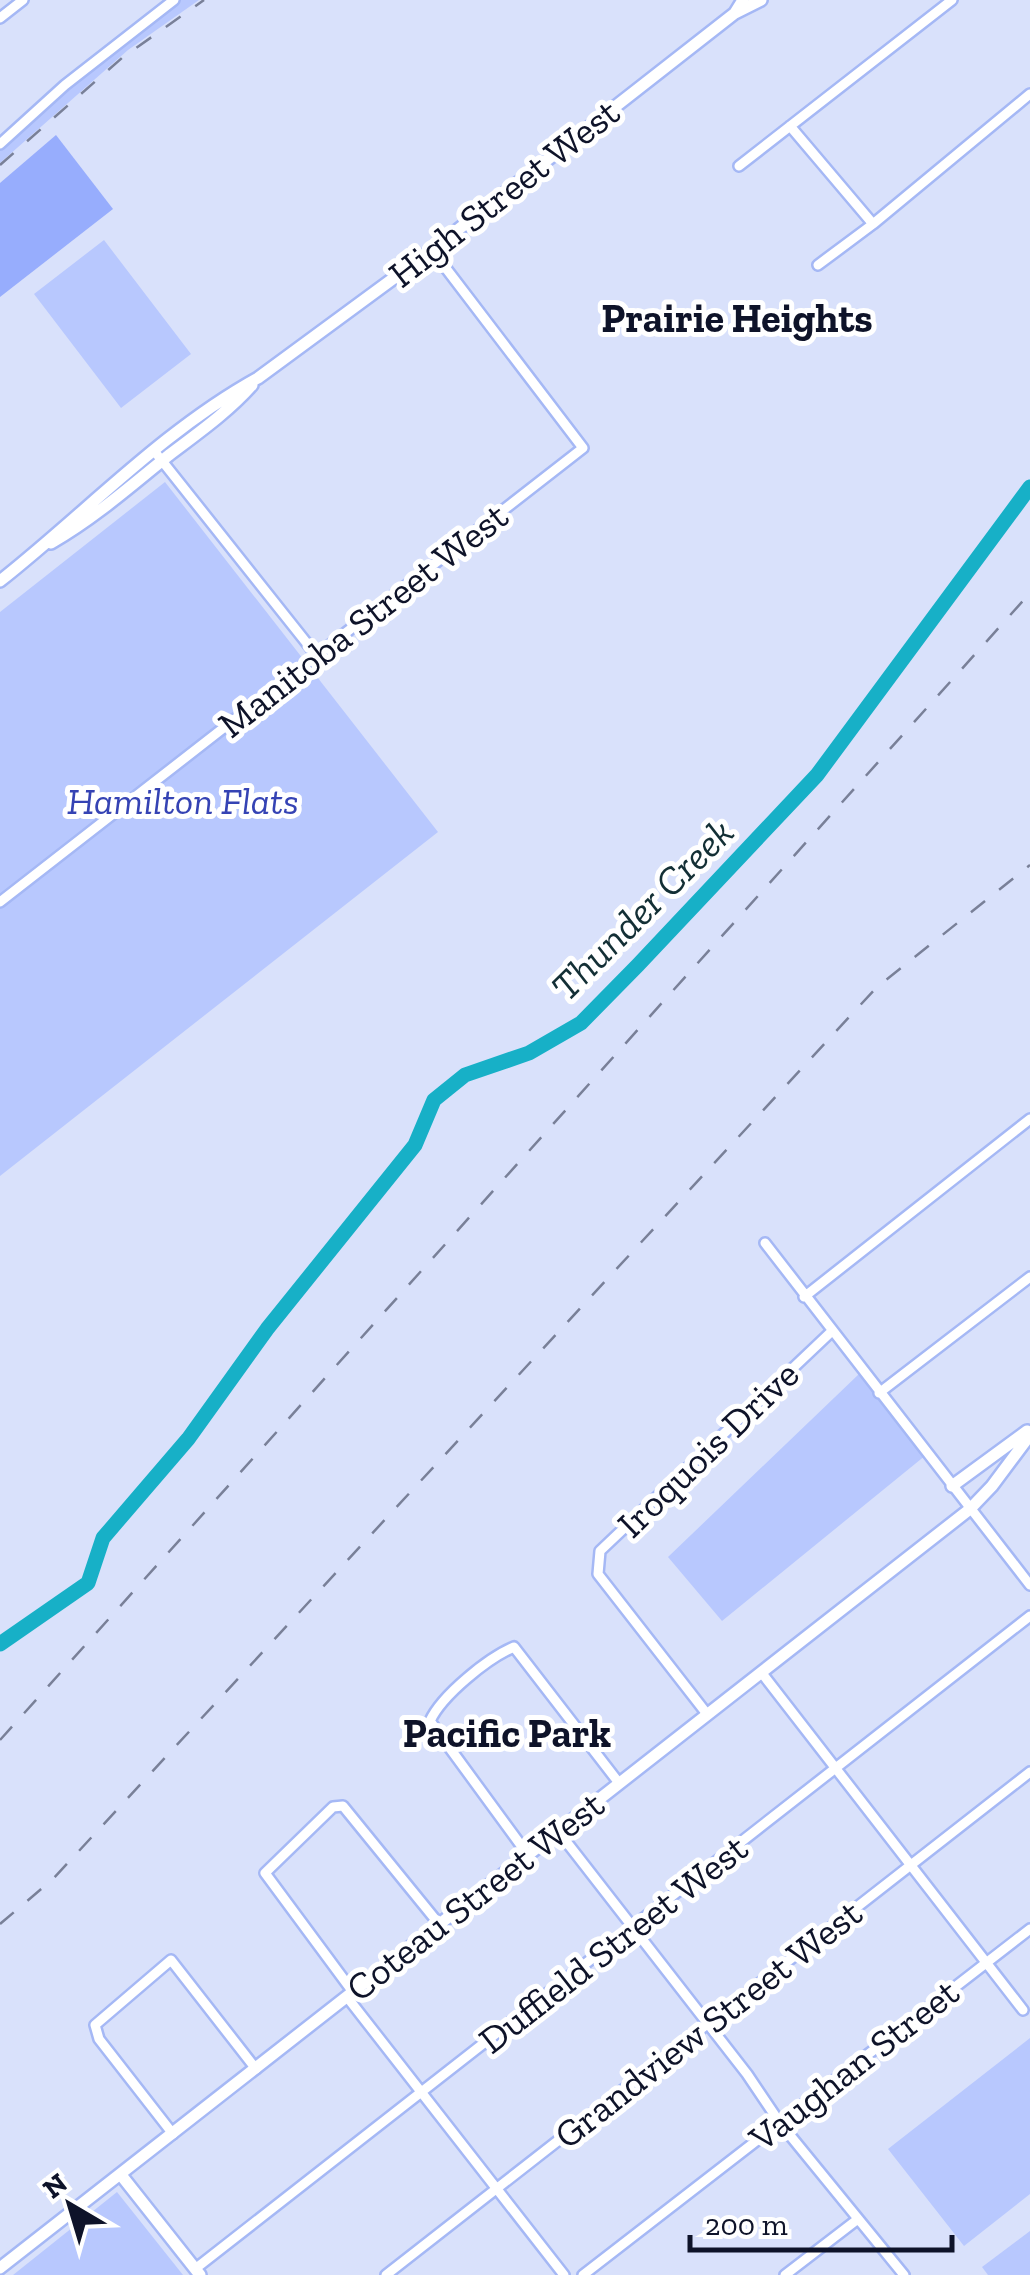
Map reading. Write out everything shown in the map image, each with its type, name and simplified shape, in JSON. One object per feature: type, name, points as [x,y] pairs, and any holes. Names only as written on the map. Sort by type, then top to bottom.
[{"type":"street","points":[[0,18],[23,0]]},
{"type":"street","points":[[0,144],[122,38],[174,0]]},
{"type":"street","name":"High Street West","points":[[0,581],[73,530],[159,456],[238,401],[258,378],[432,250],[735,13],[742,0]]},
{"type":"street","points":[[735,13],[761,0]]},
{"type":"street","points":[[738,166],[952,0]]},
{"type":"street","points":[[818,265],[1030,94]]},
{"type":"street","points":[[790,126],[873,224]]},
{"type":"street","name":"Manitoba Street West","points":[[0,902],[584,448],[432,250]]},
{"type":"street","points":[[159,456],[317,656]]},
{"type":"street","points":[[804,1297],[1030,1119]]},
{"type":"street","points":[[766,1244],[1030,1585]]},
{"type":"street","points":[[880,1394],[1030,1277]]},
{"type":"street","name":"Iroquois Drive","points":[[708,1714],[598,1574],[600,1551],[831,1332]]},
{"type":"street","points":[[952,1486],[1030,1432]]},
{"type":"street","name":"Coteau Street West","points":[[0,2268],[970,1509],[992,1486],[1030,1432]]},
{"type":"street","name":"Duffield Street West","points":[[197,2272],[1030,1616]]},
{"type":"street","points":[[528,1855],[430,1721],[436,1709],[496,1655],[514,1647],[619,1784]]},
{"type":"street","points":[[761,1672],[1023,2010]]},
{"type":"street","name":"Grandview Street West","points":[[386,2275],[1030,1772]]},
{"type":"street","points":[[440,1924],[343,1806],[333,1808],[265,1873],[422,2094],[564,2275]]},
{"type":"street","points":[[558,1831],[747,2074],[780,2123],[904,2275]]},
{"type":"street","name":"Vaughan Street","points":[[583,2275],[1030,1929]]},
{"type":"street","points":[[172,2134],[98,2039],[95,2024],[154,1972],[171,1960],[256,2069]]},
{"type":"street","points":[[121,2174],[197,2272]]},
{"type":"street","points":[[785,2275],[858,2219]]},
{"type":"green space","points":[[174,0],[199,0],[128,50],[0,163],[0,144]]},
{"type":"green space","points":[[104,240],[191,354],[121,408],[34,294]]},
{"type":"green space","name":"Hamilton Flats","points":[[165,482],[438,832],[0,1176],[0,612]]},
{"type":"green space","points":[[859,1374],[926,1455],[722,1621],[668,1557]]},
{"type":"green space","points":[[1030,2038],[1030,2194],[964,2246],[888,2149]]},
{"type":"green space","points":[[117,2192],[183,2275],[13,2275]]},
{"type":"green space","points":[[1030,2231],[1030,2275],[988,2275],[982,2267]]},
{"type":"shaded area","points":[[56,135],[113,209],[0,297],[0,183]]},
{"type":"waterway","name":"Thunder Creek","points":[[0,1644],[88,1583],[103,1538],[188,1439],[267,1329],[415,1145],[434,1100],[465,1075],[529,1053],[581,1023],[638,965],[817,775],[1030,487]]},
{"type":"railway","points":[[0,165],[122,58],[204,0]]},
{"type":"railway","points":[[0,1740],[1030,593]]},
{"type":"railway","points":[[0,1924],[53,1879],[876,988],[1030,865]]},
{"type":"district","name":"Prairie Heights","points":[[737,318]]},
{"type":"district","name":"Pacific Park","points":[[507,1733]]}]
